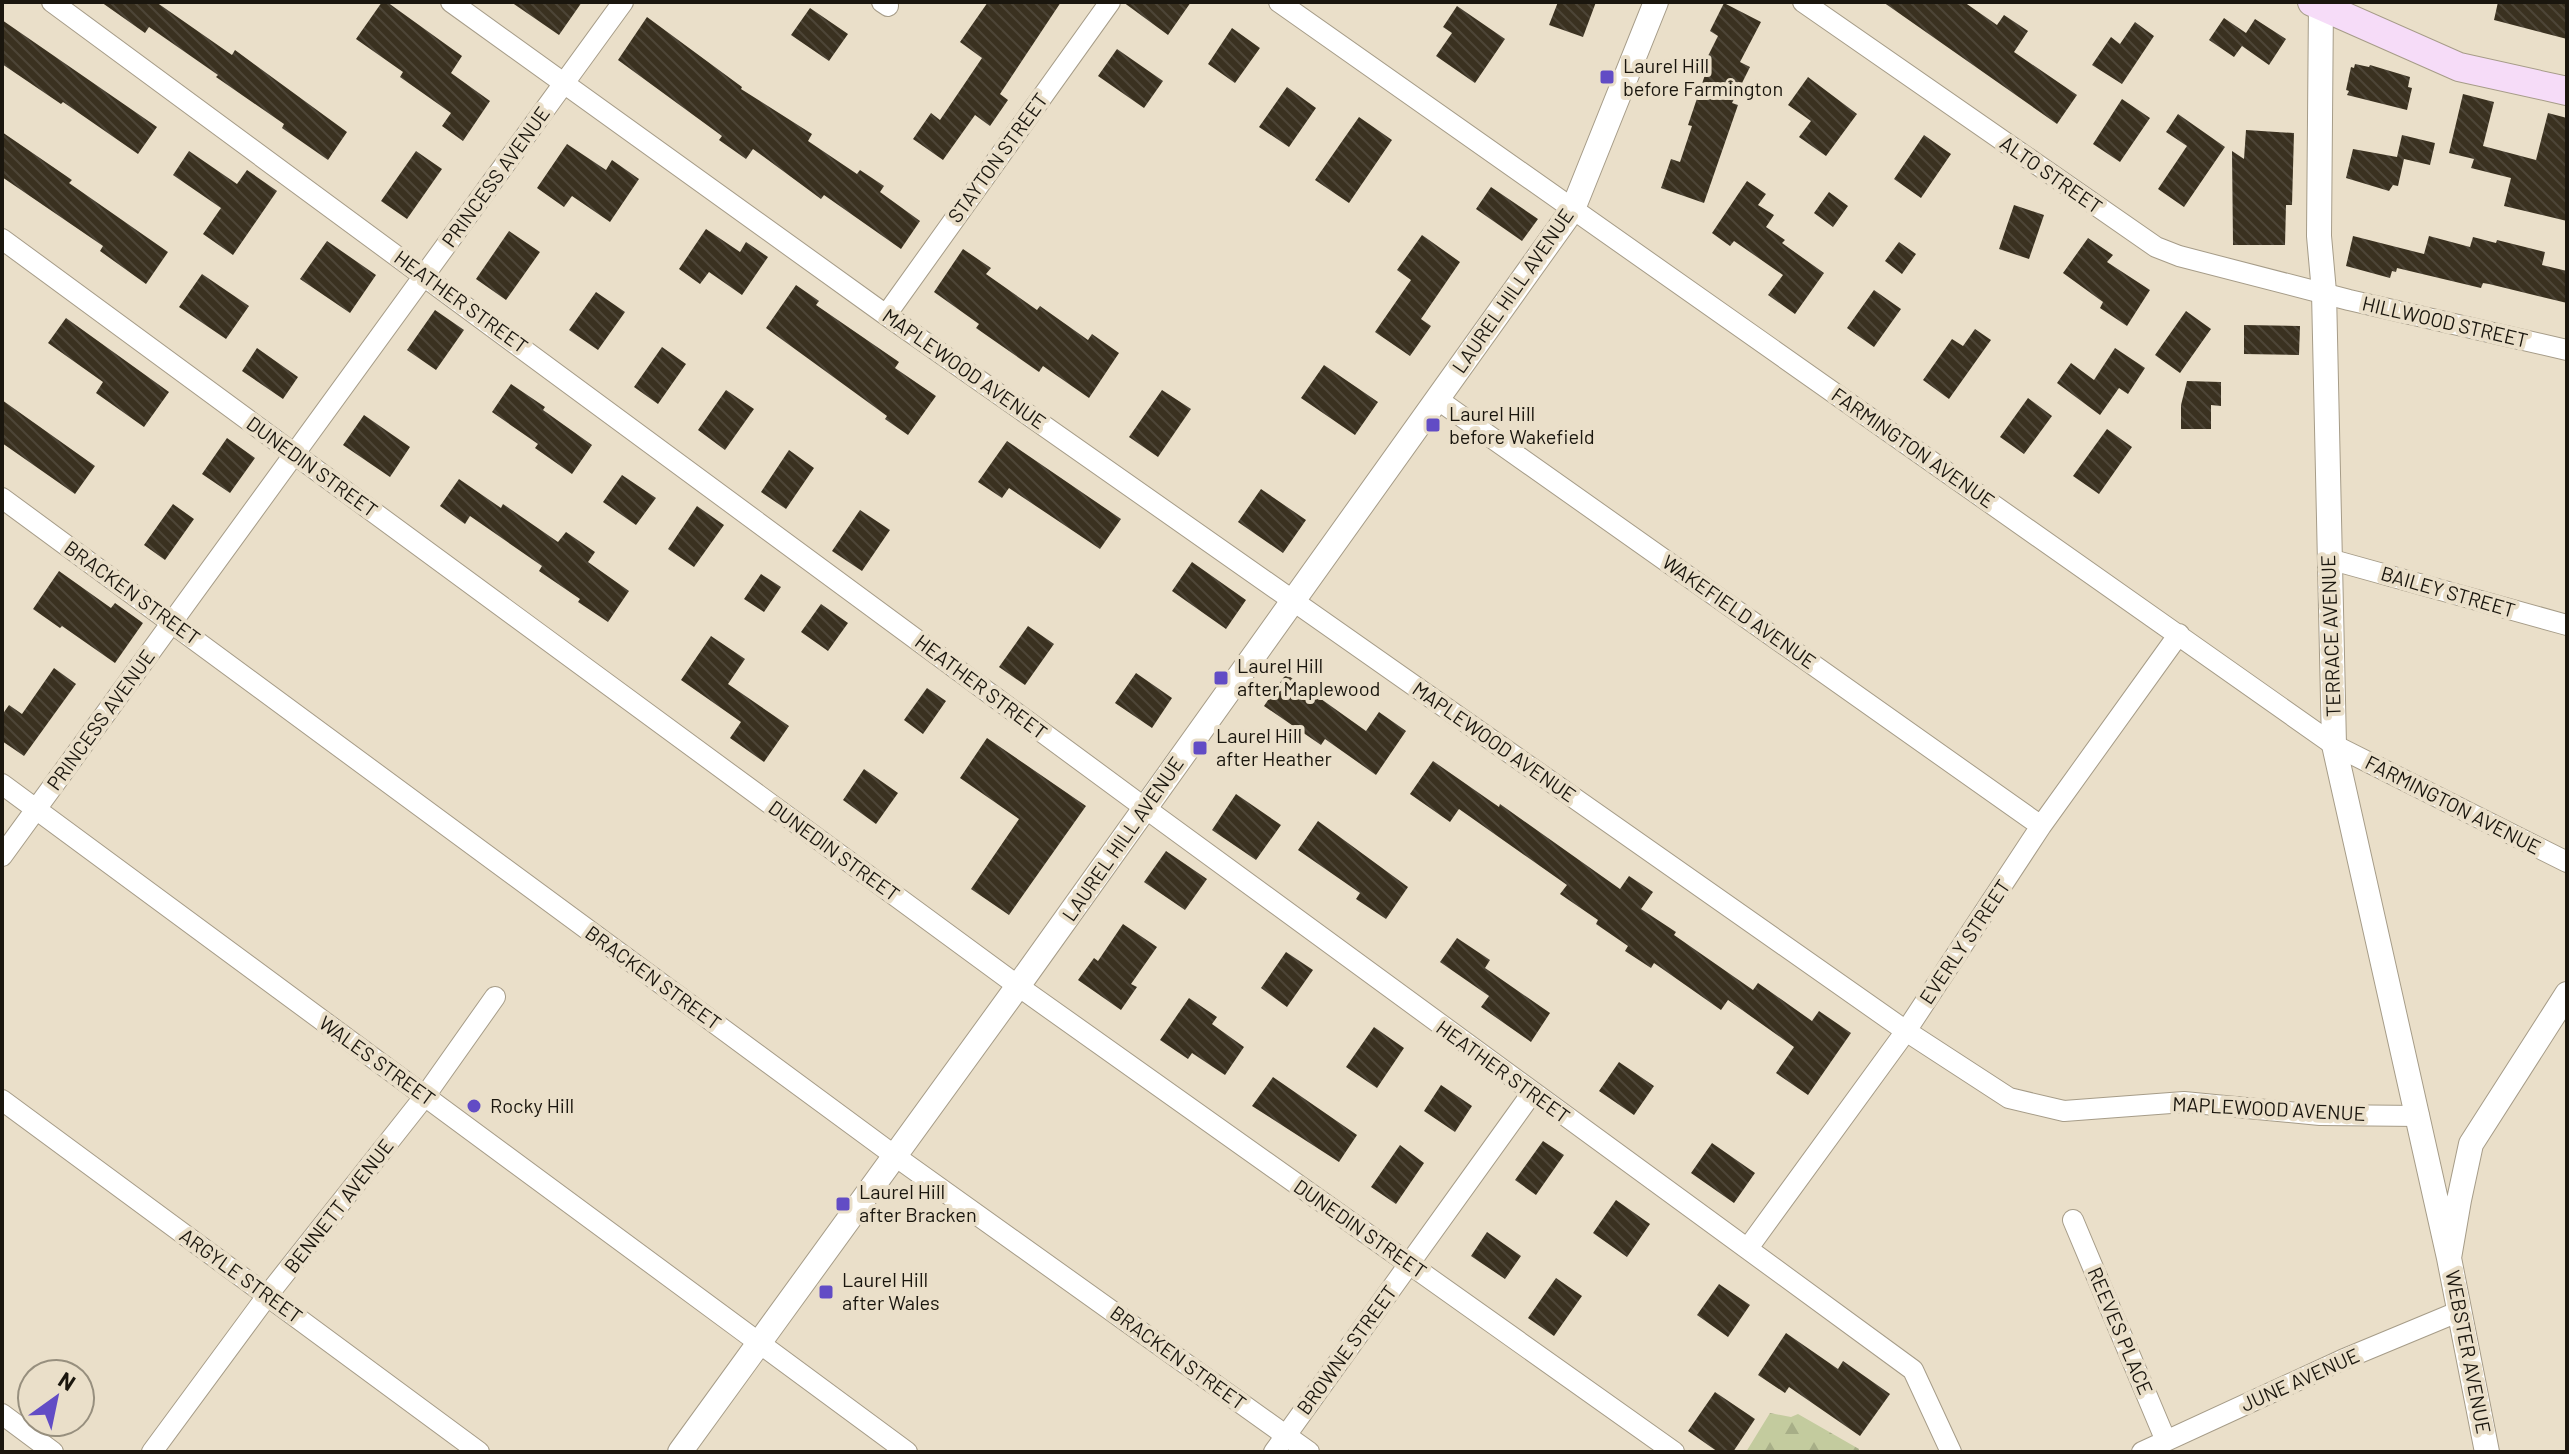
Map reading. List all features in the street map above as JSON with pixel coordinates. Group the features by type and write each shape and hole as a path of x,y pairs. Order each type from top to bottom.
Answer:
{"main road":[{"path":"2318,4 2459,67 2567,91"}],"street":[{"name":"HEATHER STREET","path":"52,2 1532,1093 1913,1370 1951,1452"},
{"name":"MAPLEWOOD AVENUE","path":"451,2 886,315 1292,601 1906,1031 2009,1098 2064,1111 2184,1102 2320,1115 2419,1116"},
{"name":"PRINCESS AVENUE","path":"2,856 623,2"},
{"name":"STAYTON STREET","path":"886,315 1110,2"},
{"name":"FARMINGTON AVENUE","path":"1279,2 2334,745 2567,862"},
{"name":"LAUREL HILL AVENUE","path":"680,1452 1018,986 1573,209 1656,2"},
{"name":"ALTO STREET","path":"1803,2 2156,247 2179,256 2324,292"},
{"name":"TERRACE AVENUE","path":"2318,4 2319,221 2324,292 2334,745 2449,1258"},
{"name":"DUNEDIN STREET","path":"2,239 1018,986 1674,1452"},
{"name":"HILLWOOD STREET","path":"2324,292 2567,350"},
{"name":"WAKEFIELD AVENUE","path":"1437,399 2041,826"},
{"name":"BRACKEN STREET","path":"2,498 895,1156 1280,1444 1309,1452"},
{"name":"BAILEY STREET","path":"2329,559 2567,625"},
{"name":"EVERLY STREET","path":"1748,1248 1906,1031 2041,826 2179,634"},
{"name":"WALES STREET","path":"2,784 907,1452"},
{"name":"WEBSTER AVENUE","path":"2487,1452 2449,1258 2471,1144 2567,994"},
{"name":"BENNETT AVENUE","path":"152,1452 267,1296 425,1096 495,997"},
{"name":"BROWNE STREET","path":"1280,1444 1532,1093"},
{"name":"ARGYLE STREET","path":"2,1100 479,1452"},
{"name":"REEVES PLACE","path":"2073,1220 2166,1441"},
{"name":"JUNE AVENUE","path":"2142,1452 2342,1360 2460,1311"},
{"path":"2,1414 53,1452"}],"green space":[{"path":"1770,1413 1791,1417 1798,1414 1859,1449 1858,1452 1746,1452"}],"building":[{"path":"101,2 156,2 232,55 235,50 347,132 328,160 282,128 284,124 216,77 218,75 149,27 145,33"},
{"path":"382,2 387,2 462,56 451,73 490,101 463,141 442,126 451,113 400,77 403,72 356,39"},
{"path":"511,2 582,2 559,35"},
{"path":"988,2 1061,2 1000,94 1008,100 990,126 975,115 943,160 913,139 931,113 940,120 982,58 960,42"},
{"path":"1123,2 1191,2 1168,35"},
{"path":"1558,2 1596,2 1583,37 1549,25"},
{"path":"1883,2 1964,2 1997,25 2004,15 2028,31 2014,52 2077,95 2057,124"},
{"path":"2498,2 2567,2 2567,39 2494,20"},
{"path":"1724,3 1761,22 1740,62 1750,67 1732,103 1738,105 1704,203 1661,188 1671,159 1680,162 1692,126 1688,125 1707,69 1703,66 1718,36 1710,31"},
{"path":"1457,6 1505,39 1475,83 1436,56 1452,33 1443,27"},
{"path":"810,8 848,34 829,61 791,35"},
{"path":"647,17 741,89 812,134 808,141 857,174 860,170 884,186 880,192 920,221 901,249 824,195 821,199 753,149 746,159 719,140 722,136 618,60"},
{"path":"2224,18 2246,33 2255,19 2286,39 2269,65 2242,46 2234,57 2209,40"},
{"path":"2,20 157,127 138,154 2,64"},
{"path":"2135,22 2154,36 2122,84 2092,65 2111,37 2120,44"},
{"path":"1232,28 1260,48 1235,83 1208,64"},
{"path":"1117,49 1163,81 1144,108 1098,76"},
{"path":"2355,64 2370,65 2410,77 2408,87 2412,88 2407,110 2347,95 2351,67 2354,68"},
{"path":"1808,77 1857,114 1826,156 1799,137 1811,121 1788,105"},
{"path":"1287,87 1316,108 1289,147 1259,127"},
{"path":"2463,94 2494,102 2483,146 2536,160 2548,113 2567,118 2567,221 2504,206 2511,178 2471,168 2474,159 2449,153"},
{"path":"2122,99 2150,118 2120,162 2093,144"},
{"path":"2178,114 2225,147 2184,207 2158,189 2187,146 2166,132"},
{"path":"1359,117 1392,140 1349,203 1315,180"},
{"path":"2246,130 2294,133 2292,205 2286,205 2285,245 2233,245 2232,151 2244,159"},
{"path":"2,132 168,252 146,284 100,251 103,246 2,177"},
{"path":"1924,135 1951,154 1921,198 1894,179"},
{"path":"2402,135 2435,143 2430,165 2404,159 2398,186 2393,185 2389,191 2346,178 2353,149 2397,157"},
{"path":"567,144 606,170 612,160 639,179 610,222 572,196 564,207 537,188"},
{"path":"189,151 237,184 247,170 277,191 233,255 203,234 221,208 173,175"},
{"path":"416,151 442,169 407,219 381,201"},
{"path":"1747,181 1766,194 1758,205 1774,215 1766,227 1785,240 1782,243 1824,273 1795,314 1768,295 1783,275 1734,241 1730,246 1712,233"},
{"path":"1491,187 1538,219 1522,241 1476,209"},
{"path":"1829,192 1848,206 1833,227 1814,213"},
{"path":"2014,205 2044,215 2029,259 1999,249"},
{"path":"706,229 740,252 746,242 768,257 742,295 709,272 700,284 679,269"},
{"path":"509,231 540,252 506,300 476,279"},
{"path":"1422,235 1460,262 1421,319 1431,326 1410,356 1375,332 1411,280 1397,270"},
{"path":"2353,236 2424,254 2429,236 2470,247 2473,237 2496,243 2497,240 2545,252 2542,265 2567,271 2567,303 2489,284 2483,283 2481,288 2397,268 2390,278 2346,266"},
{"path":"2088,238 2113,255 2107,262 2150,290 2127,326 2100,308 2103,302 2063,273"},
{"path":"327,241 376,275 350,313 300,279"},
{"path":"1899,242 1916,254 1902,274 1885,261"},
{"path":"963,249 991,268 986,274 1037,310 1040,306 1088,340 1092,334 1119,353 1089,398 1043,366 1039,372 976,328 979,324 934,292"},
{"path":"202,274 249,306 226,339 179,307"},
{"path":"796,285 819,301 816,305 899,362 895,368 936,396 908,435 885,419 887,416 766,328"},
{"path":"1874,290 1901,309 1874,347 1847,328"},
{"path":"596,292 625,312 598,350 569,330"},
{"path":"435,310 464,330 436,370 407,350"},
{"path":"2186,311 2211,329 2180,373 2155,355"},
{"path":"66,318 169,392 144,427 96,393 103,382 48,343"},
{"path":"2244,325 2300,326 2299,355 2244,354"},
{"path":"1975,329 1991,340 1949,399 1923,380 1952,339 1963,346"},
{"path":"662,347 686,364 658,404 634,387"},
{"path":"257,348 298,377 283,399 242,371"},
{"path":"2115,348 2145,368 2128,394 2119,388 2100,415 2057,383 2071,363 2094,380"},
{"path":"1324,365 1378,402 1355,435 1301,398"},
{"path":"2187,381 2221,382 2221,406 2211,405 2211,429 2181,429 2181,405"},
{"path":"511,384 592,445 572,474 535,448 538,444 492,412"},
{"path":"726,390 754,409 725,450 698,430"},
{"path":"1162,390 1191,409 1158,457 1129,437"},
{"path":"2028,398 2052,416 2024,454 2000,437"},
{"path":"2,400 95,466 75,494 2,443"},
{"path":"364,415 410,447 390,477 343,445"},
{"path":"2107,429 2132,447 2099,494 2073,476"},
{"path":"227,438 255,458 230,493 202,474"},
{"path":"1007,441 1121,519 1100,549 1009,488 1002,498 978,482"},
{"path":"789,450 814,468 786,509 761,492"},
{"path":"622,475 656,498 636,525 603,502"},
{"path":"459,479 501,508 503,504 558,542 566,532 595,552 588,562 629,591 608,622 539,571 542,566 470,516 465,524 440,506"},
{"path":"1261,489 1306,520 1283,553 1238,522"},
{"path":"173,504 194,519 165,560 144,545"},
{"path":"697,506 724,525 694,567 668,549"},
{"path":"860,510 890,530 862,571 832,551"},
{"path":"1192,562 1246,600 1226,629 1172,591"},
{"path":"59,571 111,608 115,603 143,623 115,663 33,609"},
{"path":"761,574 781,587 764,612 744,599"},
{"path":"821,604 848,623 828,651 801,632"},
{"path":"1028,626 1054,644 1025,685 999,667"},
{"path":"711,636 745,659 728,684 789,726 764,762 730,738 741,722 681,680"},
{"path":"54,668 76,684 24,756 2,741 2,715 9,705 22,714"},
{"path":"1136,673 1172,698 1152,728 1115,703"},
{"path":"1286,674 1366,731 1379,712 1406,731 1376,775 1325,739 1321,745 1264,706"},
{"path":"927,688 946,701 923,734 904,720"},
{"path":"987,738 1086,806 1009,915 971,889 1019,819 960,778"},
{"path":"1433,761 1620,889 1629,876 1653,892 1641,909 1753,990 1758,983 1812,1021 1819,1011 1851,1033 1808,1095 1776,1073 1794,1047 1728,1000 1721,1010 1654,963 1651,968 1625,951 1628,946 1596,924 1598,920 1560,894 1567,885 1459,809 1450,822 1410,794"},
{"path":"864,769 898,793 876,824 843,800"},
{"path":"1236,794 1281,825 1256,860 1212,830"},
{"path":"1318,821 1408,887 1386,919 1356,899 1360,893 1298,850"},
{"path":"1166,851 1207,879 1185,910 1144,882"},
{"path":"1123,924 1157,947 1131,984 1137,987 1121,1010 1078,980 1094,958 1098,961"},
{"path":"1457,938 1490,960 1485,968 1550,1013 1531,1042 1481,1007 1489,996 1440,962"},
{"path":"1286,952 1313,970 1287,1007 1261,988"},
{"path":"1189,998 1217,1017 1212,1024 1244,1047 1225,1075 1192,1053 1188,1059 1160,1040"},
{"path":"1374,1027 1404,1048 1377,1088 1346,1067"},
{"path":"1619,1062 1654,1086 1634,1115 1599,1091"},
{"path":"1273,1077 1357,1135 1339,1162 1252,1106"},
{"path":"1441,1085 1472,1106 1455,1132 1424,1111"},
{"path":"1543,1141 1564,1155 1536,1195 1515,1180"},
{"path":"1712,1143 1755,1173 1734,1203 1691,1173"},
{"path":"1400,1145 1424,1163 1396,1204 1371,1187"},
{"path":"1616,1200 1650,1224 1627,1257 1593,1233"},
{"path":"1487,1232 1521,1256 1505,1279 1471,1256"},
{"path":"1556,1278 1582,1296 1554,1336 1528,1318"},
{"path":"1719,1284 1750,1305 1728,1337 1697,1315"},
{"path":"1786,1333 1838,1369 1843,1361 1890,1394 1860,1436 1789,1387 1785,1393 1758,1375"},
{"path":"1715,1392 1755,1419 1733,1452 1718,1452 1688,1431"}],"place":[{"name":"Laurel Hill before Farmington","path":"1607,77"},
{"name":"Laurel Hill before Wakefield","path":"1433,425"},
{"name":"Laurel Hill after Maplewood","path":"1221,678"},
{"name":"Laurel Hill after Heather","path":"1200,748"},
{"name":"Rocky Hill","path":"474,1106"},
{"name":"Laurel Hill after Bracken","path":"843,1204"},
{"name":"Laurel Hill after Wales","path":"826,1292"}]}
